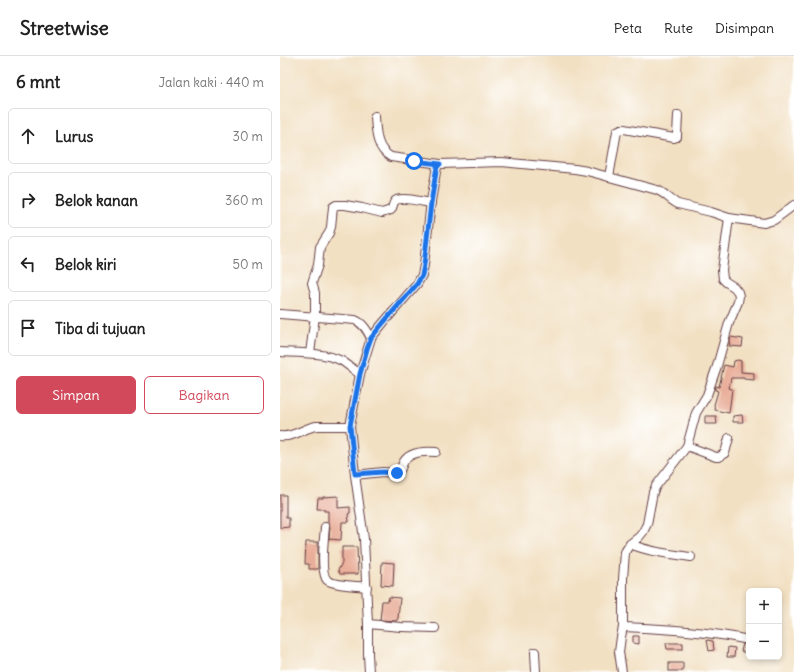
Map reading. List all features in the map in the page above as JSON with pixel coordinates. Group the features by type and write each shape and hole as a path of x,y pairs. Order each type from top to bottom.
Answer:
{"street":[{"path":"609,177 618,130 624,129 674,138 678,135 678,115"},
{"path":"375,116 375,127 378,142 382,151 391,157 440,164 501,162 587,171 660,191 678,204 712,212 729,218 764,223 774,220 794,205"},
{"path":"369,672 364,539 350,426 360,374 371,338 417,284 422,275 436,172 437,167 440,164"},
{"path":"310,353 315,316 315,294 312,283 318,265 320,247 331,227 332,209 334,206 345,205 382,213 391,210 398,199 431,203"},
{"path":"622,672 619,652 620,637 623,627 625,552 630,544 643,532 651,499 656,486 687,446 696,412 707,395 729,324 738,302 738,292 723,279 722,270 729,218"},
{"path":"280,314 355,320 362,324 371,338"},
{"path":"280,352 310,353 326,356 342,361 360,374"},
{"path":"280,436 290,435 316,426 350,426"},
{"path":"687,446 719,457 725,453 729,438"},
{"path":"355,474 383,472 398,473 404,462 411,455 428,451 436,452"},
{"path":"325,527 323,562 326,579 333,583 367,587"},
{"path":"630,544 651,552 691,557"},
{"path":"368,624 435,628"},
{"path":"623,627 709,633 746,639"},
{"path":"535,652 536,672"}],"building":[{"path":"731,337 743,339 742,347 729,346"},
{"path":"734,361 741,361 741,372 754,373 754,380 731,378 729,388 732,389 729,413 715,410 714,405 718,391 715,390 716,386 719,387 724,365 733,367"},
{"path":"742,415 743,422 733,422 733,416"},
{"path":"705,416 716,416 717,424 705,424"},
{"path":"280,495 286,495 286,518 289,518 289,527 280,528"},
{"path":"338,496 338,508 350,507 350,513 348,514 349,522 342,522 341,540 329,539 330,527 328,522 328,511 324,511 324,509 317,509 318,498"},
{"path":"306,542 318,542 318,569 309,569 309,564 305,564"},
{"path":"342,547 357,547 358,574 340,574 338,570 342,563"},
{"path":"382,562 394,563 393,586 381,585"},
{"path":"389,597 400,598 398,618 396,621 380,620 382,601 388,601"},
{"path":"633,636 639,636 639,644 633,643"},
{"path":"707,640 713,641 714,650 709,651"},
{"path":"666,643 683,643 683,649 667,649"},
{"path":"743,644 746,644 746,654 741,651"},
{"path":"728,647 735,648 734,657 727,657"},
{"path":"669,663 683,663 683,671 669,671"}],"route":[{"path":"397,473 383,472 355,474 350,426 360,374 371,338 417,284 422,275 431,201 437,167 440,164 414,161"}]}
